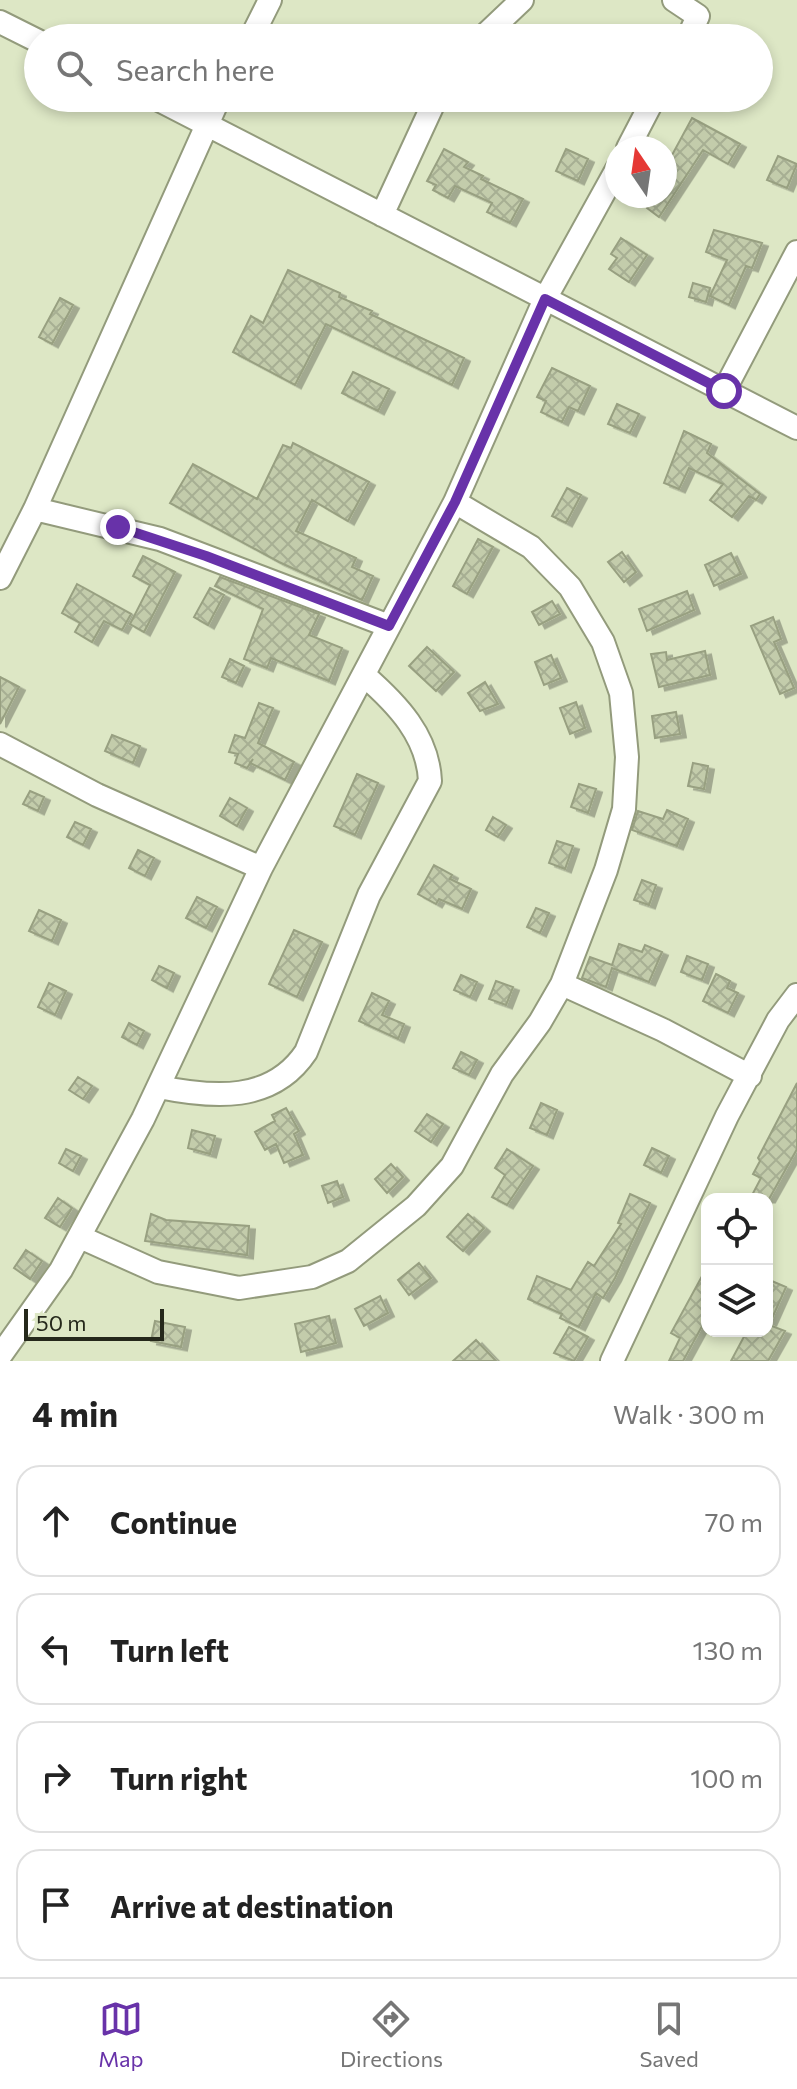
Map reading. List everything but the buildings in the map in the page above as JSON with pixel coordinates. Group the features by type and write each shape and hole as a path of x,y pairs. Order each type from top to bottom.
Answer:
{"street":[{"path":"258,24 270,0"},
{"path":"497,24 522,0"},
{"path":"674,0 698,16 694,24"},
{"path":"0,22 24,34"},
{"path":"184,112 797,428"},
{"path":"0,578 35,509 212,112"},
{"path":"382,215 430,112"},
{"path":"634,136 647,112"},
{"path":"0,1356 29,1319 80,1237 159,1087 261,868 455,502 545,299 605,191"},
{"path":"724,391 797,252"},
{"path":"80,1237 158,1272 239,1288 312,1277 348,1261 416,1206 452,1166 502,1074 540,1022 562,984 601,885 624,809 627,757 621,693 603,642 570,587 531,547 455,502"},
{"path":"35,509 160,539 389,626"},
{"path":"159,1087 226,1097 246,1093 281,1078 297,1066 306,1052 369,895 430,781 430,764 409,723 397,704 365,676"},
{"path":"0,744 97,795 261,868"},
{"path":"562,984 663,1030 750,1076"},
{"path":"612,1361 778,1020 797,995"}],"route":[{"path":"118,527 160,539 389,626 455,502 545,299 724,391"}]}
